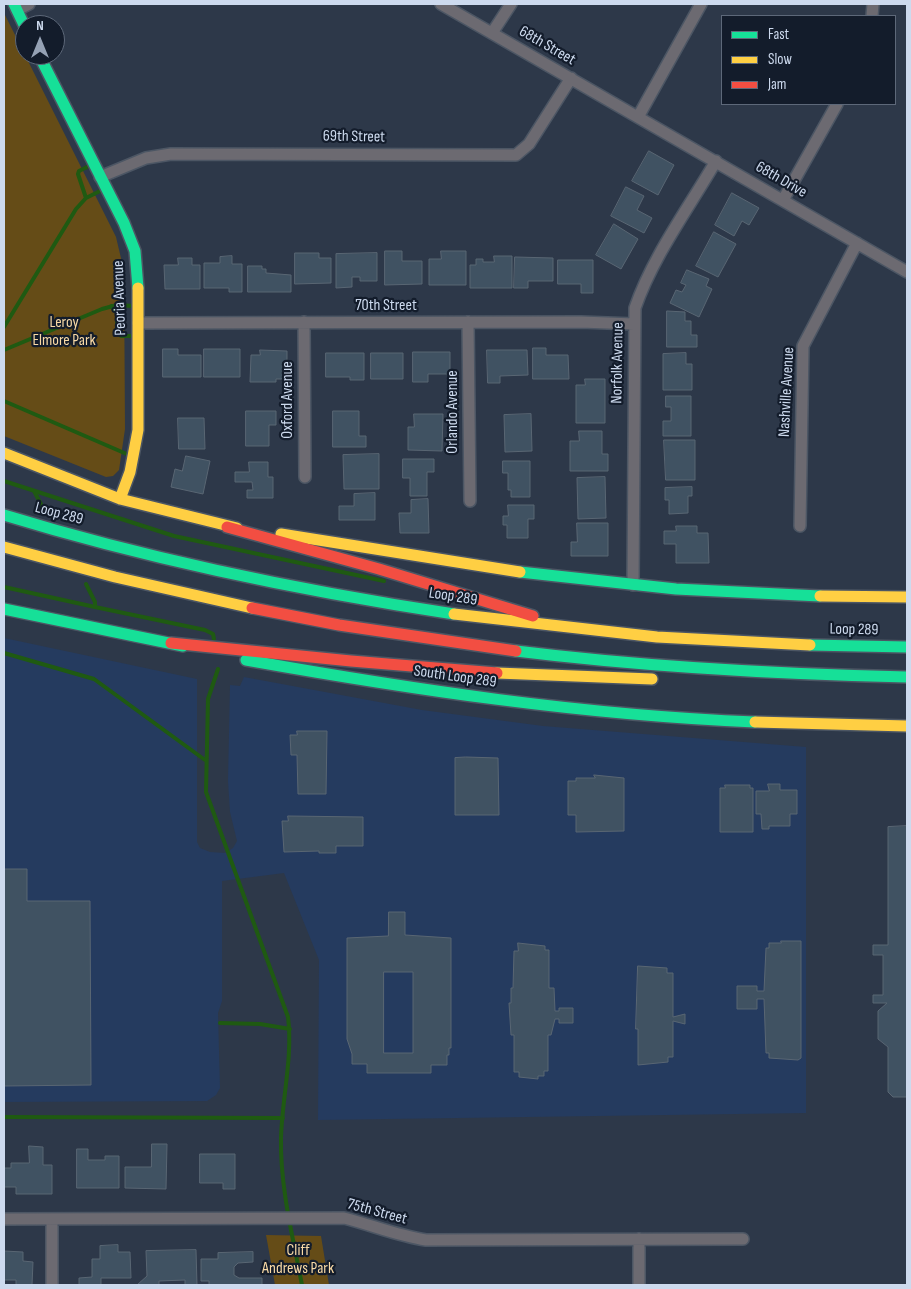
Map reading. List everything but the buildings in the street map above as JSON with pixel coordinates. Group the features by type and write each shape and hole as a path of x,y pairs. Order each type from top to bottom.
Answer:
{"main road":[{"name":"Peoria Avenue","path":"44,65 124,223 135,251 138,276 138,430 130,472 120,499"},
{"path":"4,453 120,499 455,591 571,629"},
{"name":"Loop 289","path":"4,515 140,552 296,587 470,617 571,629 745,643 907,646"},
{"path":"227,527 540,575 633,585 750,594 907,597"},
{"path":"4,547 170,591 324,623 478,648 676,669 907,677"},
{"name":"South Loop 289","path":"4,609 230,657 338,677 589,711 747,722 907,726"},
{"path":"171,643 338,660 569,676 660,679"},
{"path":"677,679 738,672"}],"street":[{"path":"15,7 29,4"},
{"name":"68th Street","path":"441,4 638,117"},
{"path":"492,33 511,4"},
{"path":"638,117 701,4"},
{"name":"69th Street","path":"100,177 146,158 171,154 516,155 529,144 570,78"},
{"path":"783,200 836,105"},
{"name":"68th Drive","path":"638,117 907,272"},
{"name":"Norfolk Avenue","path":"633,585 635,308 642,289 716,161"},
{"name":"Nashville Avenue","path":"800,526 803,346 857,243"},
{"name":"Oxford Avenue","path":"304,322 305,476"},
{"name":"Orlando Avenue","path":"468,322 470,501"},
{"name":"70th Street","path":"138,323 581,322 634,324"},
{"name":"75th Street","path":"4,1219 344,1218 402,1236 426,1240 743,1239"},
{"path":"52,1219 52,1285"},
{"path":"638,1239 639,1285"}],"shaded area":[{"path":"4,638 197,679 197,842 200,848 210,852 225,853 233,848 237,841 230,812 228,781 230,685 240,686 244,677 422,710 543,726 806,747 806,1113 318,1120 319,960 284,873 222,881 222,1001 218,1013 220,1088 216,1095 207,1101 4,1102"}],"green space":[{"name":"Leroy Elmore Park","path":"4,13 15,35 15,65 30,65 116,237 124,271 125,429 119,470 113,476 106,477 4,436"},
{"name":"Cliff Andrews Park","path":"266,1235 321,1236 329,1285 275,1285"}],"waterway":[{"path":"86,198 78,174 79,171 89,166"},
{"path":"4,327 76,209 86,198 102,190"},
{"path":"4,350 102,309 117,305 133,306"},
{"path":"111,306 117,313 117,333 121,336 133,336"},
{"path":"4,401 129,455"},
{"path":"4,481 174,536 384,581"},
{"path":"34,491 43,508"},
{"path":"86,584 95,602 95,607 205,630 213,634 214,639"},
{"path":"4,587 95,607"},
{"path":"4,653 94,679 205,760"},
{"path":"218,669 208,699 206,792 288,1017 289,1047 281,1156 288,1212 302,1285"},
{"path":"220,1023 260,1024 290,1029"},
{"path":"4,1117 283,1118"}],"traffic: fast":[{"path":"14,4 19,15"},
{"path":"44,65 124,223 135,251 138,288"},
{"path":"4,515 115,546 227,573 340,595 454,614"},
{"path":"520,572 676,589 820,596"},
{"path":"4,609 183,646"},
{"path":"810,645 907,647"},
{"path":"516,651 711,669 907,677"},
{"path":"246,660 499,700 627,714 755,722"}],"traffic: slow":[{"path":"120,499 130,472 138,430 138,288"},
{"path":"4,453 120,499 237,528"},
{"path":"281,534 520,572"},
{"path":"4,547 115,577 252,608"},
{"path":"820,596 907,597"},
{"path":"454,614 657,637 810,645"},
{"path":"497,673 652,679"},
{"path":"755,722 907,726"}],"traffic: jam":[{"path":"227,527 379,569 533,616"},
{"path":"252,608 339,625 516,651"},
{"path":"171,643 497,673"}]}
